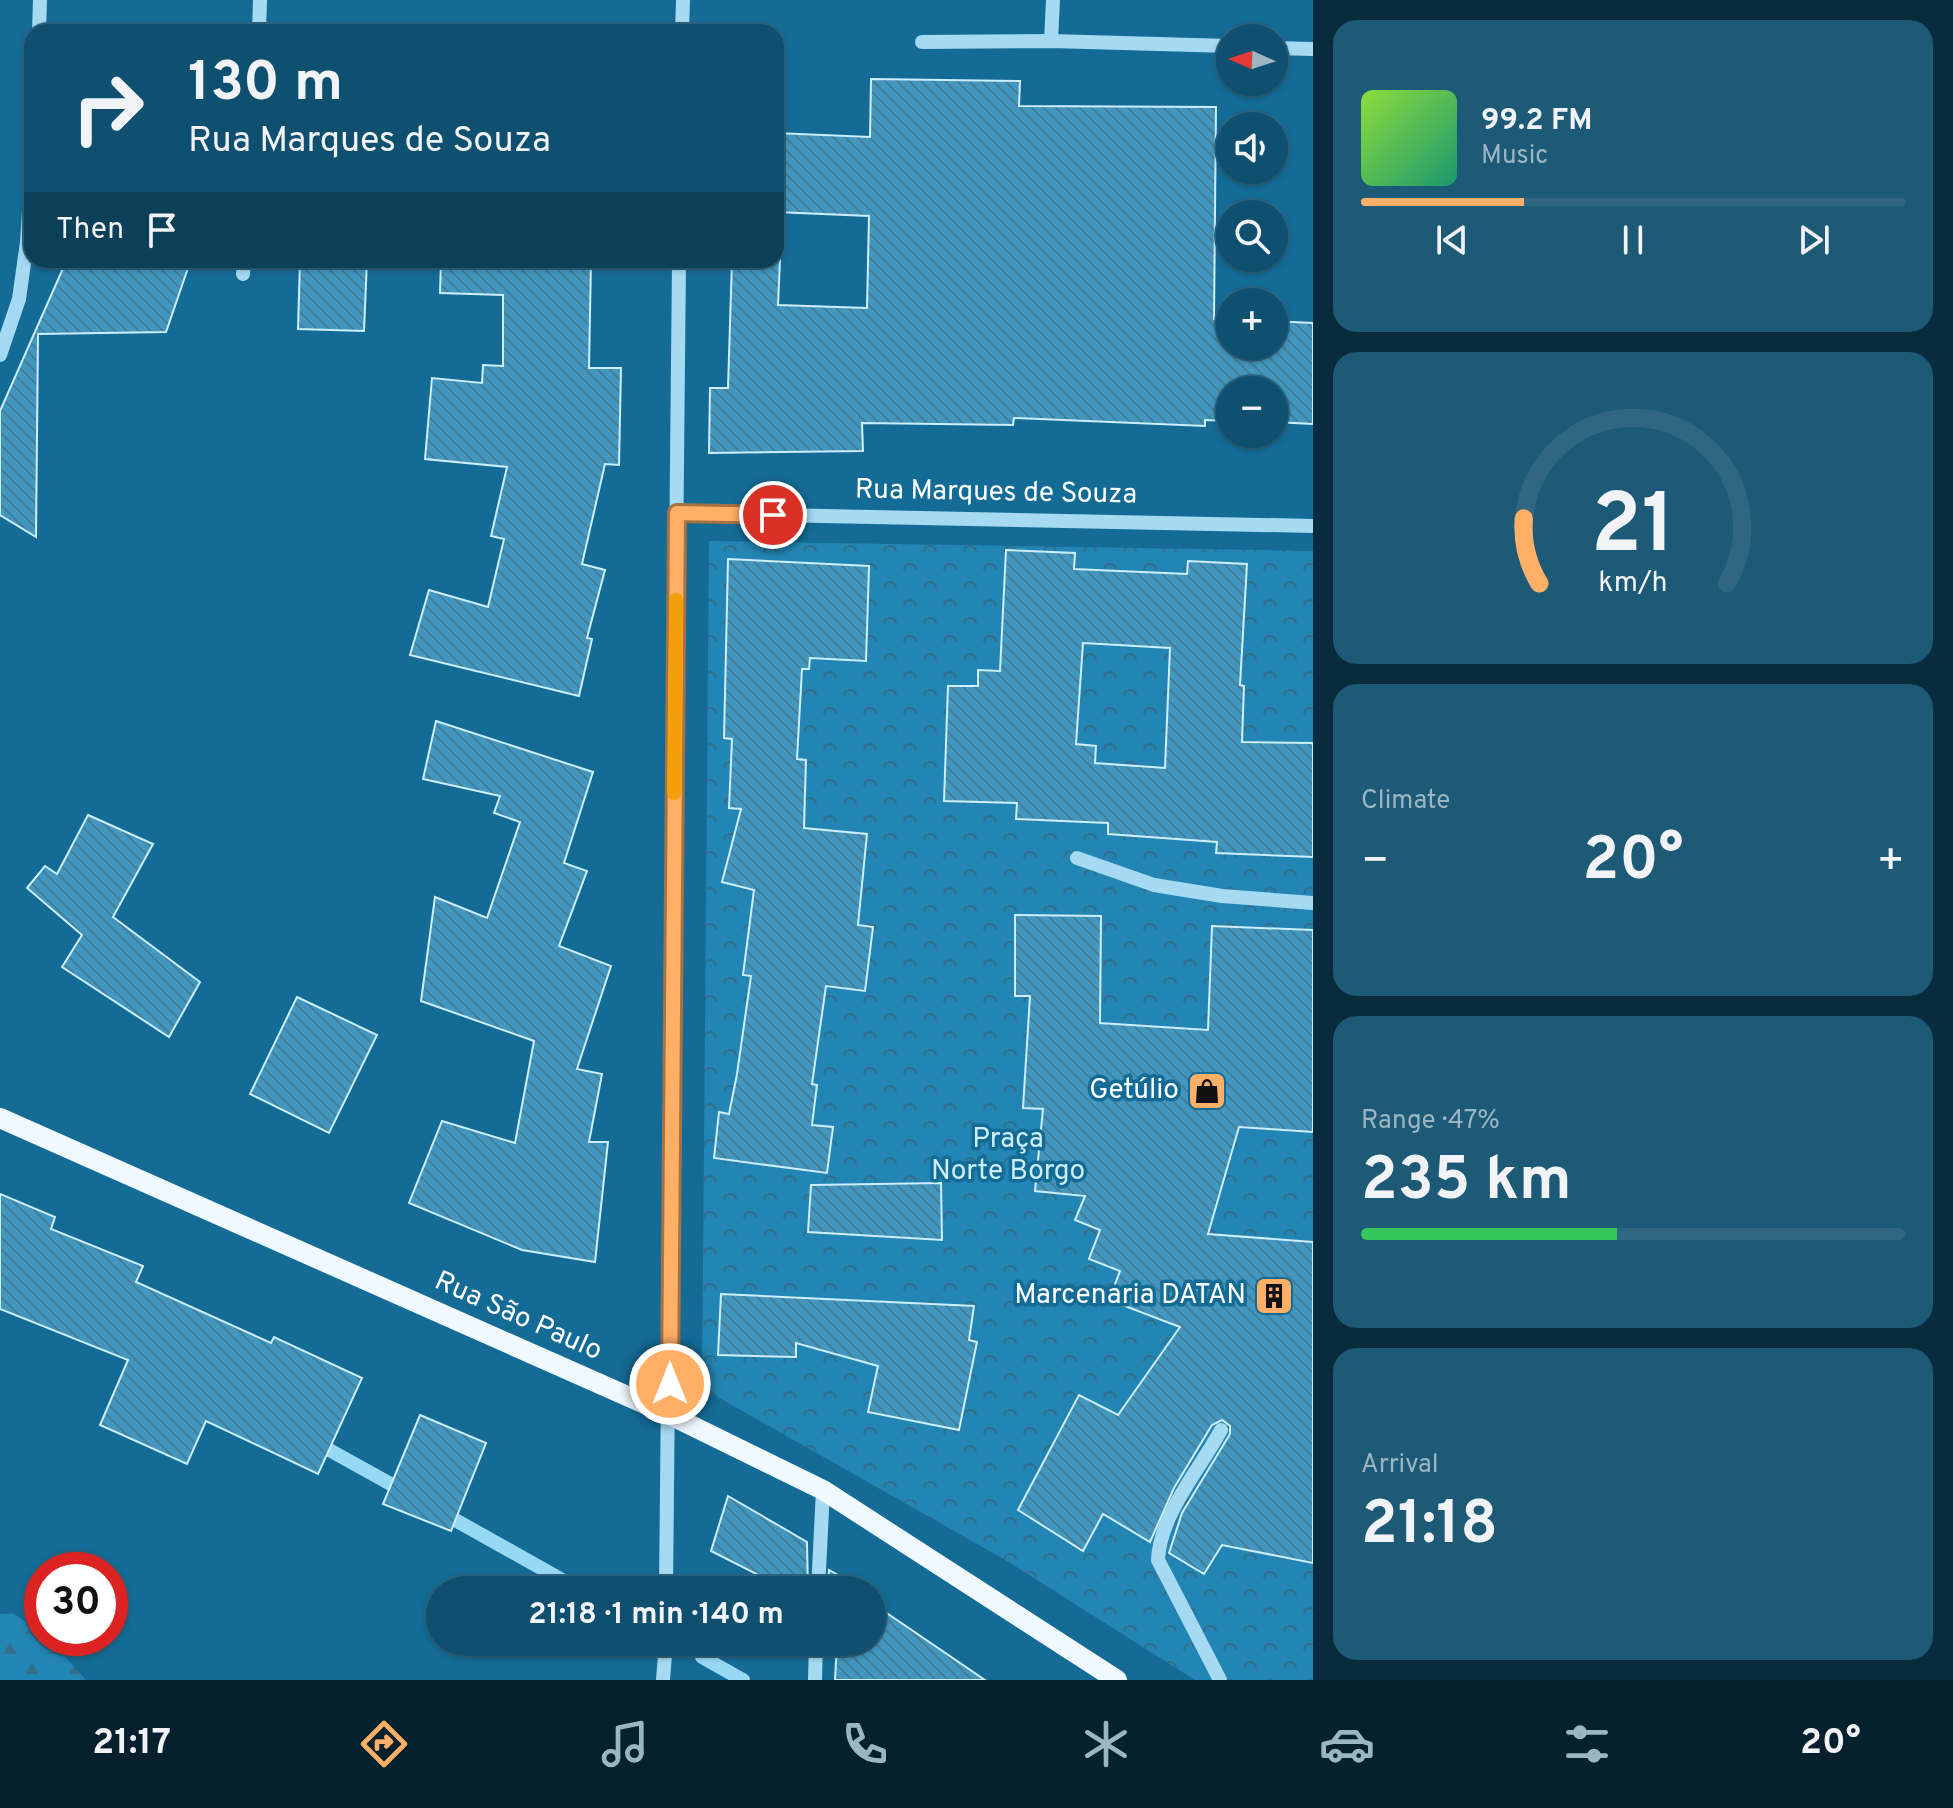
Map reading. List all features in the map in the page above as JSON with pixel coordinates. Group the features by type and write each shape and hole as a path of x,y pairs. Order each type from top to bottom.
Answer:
{"main road":[{"name":"Rua São Paulo","path":"0,1118 670,1415 823,1490 1117,1680"}],"street":[{"path":"39,24 40,0"},
{"path":"259,24 260,0"},
{"path":"682,24 683,0"},
{"path":"1051,41 1053,0"},
{"path":"922,42 1051,41 1216,46"},
{"path":"1288,48 1313,49"},
{"path":"0,355 19,299 24,263"},
{"path":"666,1576 679,268"},
{"name":"Rua Marques de Souza","path":"677,513 1313,526"},
{"path":"1077,858 1154,885 1222,896 1313,903"},
{"path":"1220,1680 1158,1560 1158,1543 1221,1430"},
{"path":"819,1576 823,1490"},
{"path":"663,1680 665,1656"},
{"path":"815,1680 816,1656"}],"green space":[{"name":"Praça Norte Borgo","path":"709,541 1313,551 1313,1680 1195,1680 1007,1561 702,1388"},
{"path":"13,1613 24,1621 24,1656 64,1656 86,1680 0,1680 0,1614"}],"building":[{"path":"871,79 1020,81 1019,106 1216,107 1216,360 1288,360 1288,322 1313,323 1313,424 1288,423 1288,376 1216,376 1216,420 1205,420 1205,426 1014,418 1013,425 862,423 863,451 709,453 710,388 728,388 732,268 780,268 778,305 867,308 869,216 784,212 784,133 870,137"},
{"path":"63,268 188,268 166,332 38,334 36,537 0,515 0,411"},
{"path":"300,268 367,268 364,331 298,329"},
{"path":"441,268 591,268 589,368 621,368 619,465 605,464 582,564 605,570 587,638 592,639 579,696 410,655 429,590 488,607 504,539 491,536 507,467 425,459 432,378 482,383 483,365 503,366 503,295 440,293"},
{"path":"1006,550 1075,553 1074,569 1187,574 1188,561 1247,564 1240,685 1244,686 1242,742 1313,743 1313,857 1216,853 1217,842 1108,834 1108,823 1016,819 1017,803 944,801 948,686 978,686 978,670 1000,671","holes":["1083,643 1170,648 1165,768 1095,763 1096,746 1076,744"]},
{"path":"728,559 869,566 866,661 810,658 809,669 802,669 797,759 806,760 804,828 867,834 858,925 873,927 865,991 826,986 812,1084 817,1085 812,1125 833,1127 827,1173 714,1158 719,1112 729,1114 737,1074 751,976 743,975 754,890 722,882 741,809 729,808 732,739 724,738"},
{"path":"436,721 593,772 564,863 587,871 559,946 611,966 577,1069 602,1074 589,1142 608,1142 595,1262 522,1250 409,1203 442,1121 515,1143 534,1041 421,1001 435,897 487,918 520,822 494,813 500,796 423,779"},
{"path":"88,815 153,844 113,917 200,982 169,1037 62,967 82,935 27,888 45,866 57,874"},
{"path":"1015,915 1101,916 1100,1023 1208,1030 1212,926 1313,930 1313,1132 1239,1127 1208,1234 1313,1242 1313,1563 1222,1545 1204,1574 1169,1553 1182,1513 1230,1434 1230,1426 1222,1420 1212,1425 1174,1488 1150,1542 1103,1514 1083,1551 1018,1510 1079,1395 1118,1415 1180,1327 1109,1300 1120,1271 1089,1259 1100,1230 1075,1220 1085,1196 1035,1191 1043,1109 1023,1108 1030,996 1015,996"},
{"path":"297,997 377,1035 329,1133 250,1094"},
{"path":"941,1183 942,1240 808,1232 811,1185"},
{"path":"0,1194 55,1217 51,1229 143,1266 136,1282 271,1343 274,1337 362,1378 318,1474 206,1421 187,1464 100,1425 128,1360 0,1309"},
{"path":"721,1294 974,1306 969,1340 977,1342 959,1430 868,1412 878,1366 796,1343 796,1357 718,1355"},
{"path":"420,1415 486,1443 451,1531 383,1504"},
{"path":"728,1496 807,1542 808,1576 760,1576 711,1551"},
{"path":"886,1613 985,1680 835,1680 836,1656 886,1656"}],"waterway":[{"path":"315,1442 405,1492"},
{"path":"441,1512 555,1576"},
{"path":"702,1657 743,1680"}],"slow traffic":[{"path":"674,793 676,600"}],"place":[{"name":"Getúlio","path":"1207,1091"},
{"name":"Marcenaria DATAN","path":"1274,1296"}],"route":[{"path":"670,1384 677,513 773,515"}]}
